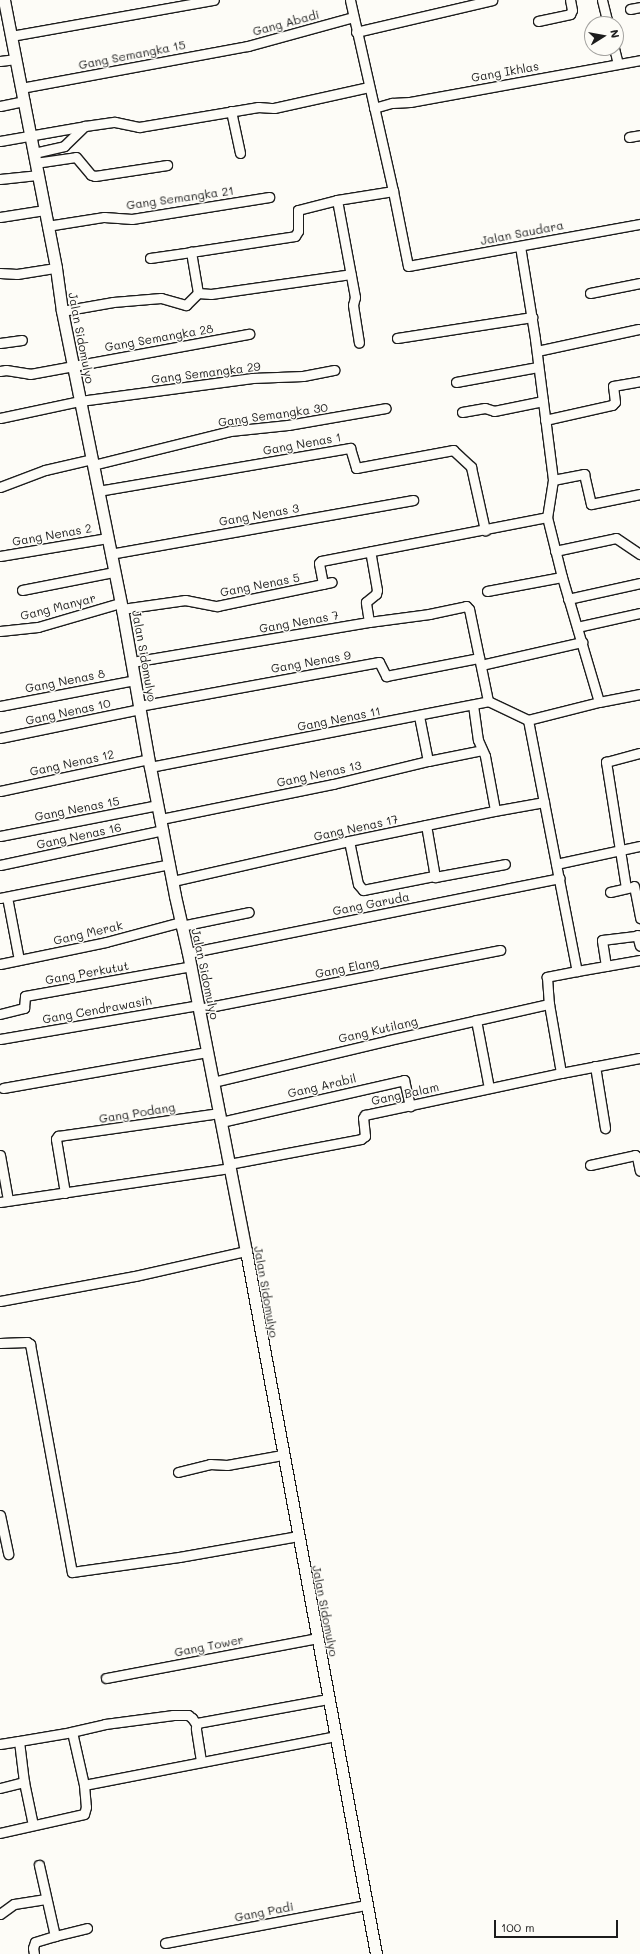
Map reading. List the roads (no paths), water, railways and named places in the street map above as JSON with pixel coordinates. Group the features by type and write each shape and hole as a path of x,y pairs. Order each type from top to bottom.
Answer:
{"street":[{"name":"Jalan Sidomulyo","path":"4,0 56,268 72,365 108,538 181,924 191,966 230,1166 282,1455 376,1954"},
{"path":"11,36 214,0"},
{"path":"150,258 295,236 298,231 297,211 337,200 393,191 350,0"},
{"path":"356,32 492,0"},
{"path":"538,21 570,14 572,10 570,0"},
{"path":"602,0 606,16"},
{"path":"630,9 640,7"},
{"name":"Gang Abadi","path":"248,46 353,17"},
{"name":"Gang Semangka 15","path":"21,88 248,46"},
{"path":"616,56 618,64"},
{"path":"0,61 16,59"},
{"name":"Gang Ikhlas","path":"374,108 392,103 410,102 640,60"},
{"path":"0,141 115,122 139,127 258,107 274,108 370,87"},
{"path":"0,106 24,101"},
{"path":"232,111 240,153"},
{"path":"34,158 64,146 85,126"},
{"path":"629,137 640,135"},
{"path":"34,158 76,157 91,175 95,176 167,165"},
{"path":"0,179 37,175"},
{"name":"Jalan Saudara","path":"393,191 408,266 640,224"},
{"name":"Gang Semangka 21","path":"48,230 104,217 132,219 270,197"},
{"path":"337,200 355,297 353,305 359,343"},
{"path":"0,217 44,210"},
{"path":"520,246 537,351 553,480 547,517 568,599 599,702"},
{"path":"191,252 191,299"},
{"path":"0,273 17,274 56,268"},
{"path":"62,311 113,302 151,298 191,299 211,294 351,274"},
{"path":"590,293 640,283"},
{"path":"397,338 532,317"},
{"path":"537,351 639,329"},
{"name":"Gang Semangka 28","path":"0,371 6,370 30,374 72,365 249,334"},
{"path":"0,343 22,340"},
{"path":"456,382 538,367"},
{"name":"Gang Semangka 29","path":"0,418 80,401 252,378 297,376 334,370"},
{"path":"545,420 612,405 615,402 613,386 640,381"},
{"path":"462,412 485,408 494,411 543,401"},
{"name":"Gang Semangka 30","path":"0,487 45,470 93,462 230,432 251,428 288,425 386,408"},
{"name":"Gang Nenas 1","path":"98,491 350,448 356,468 453,450 472,467 485,530"},
{"path":"553,480 584,474 590,503 592,504 640,494"},
{"name":"Gang Nenas 3","path":"110,554 413,500"},
{"path":"369,622 366,602 376,594 377,590 370,552 547,517"},
{"name":"Gang Nenas 2","path":"0,556 108,538"},
{"path":"555,551 615,538 640,554"},
{"name":"Gang Nenas 5","path":"121,606 185,600 217,606 327,583 319,563 321,561 370,552"},
{"path":"22,590 114,572"},
{"path":"487,591 562,577"},
{"path":"568,599 640,583"},
{"name":"Gang Manyar","path":"0,631 38,627 121,606"},
{"name":"Gang Nenas 7","path":"132,662 369,622 429,614 466,606 469,609 480,661"},
{"path":"577,627 640,613"},
{"path":"582,642 480,661 488,701 528,720 599,702 640,694"},
{"name":"Gang Nenas 9","path":"140,707 379,662 386,676 480,661"},
{"name":"Gang Nenas 8","path":"0,706 135,680"},
{"name":"Gang Nenas 11","path":"150,763 419,716 488,701"},
{"path":"473,705 478,740 485,756 495,810"},
{"name":"Gang Nenas 10","path":"0,738 140,707"},
{"path":"419,716 428,761"},
{"path":"528,720 577,971"},
{"name":"Gang Nenas 13","path":"162,825 428,761 482,750"},
{"path":"640,753 606,762 619,850 633,886 640,918"},
{"name":"Gang Nenas 12","path":"0,791 150,763"},
{"name":"Gang Nenas 17","path":"173,881 349,841 495,810 544,802"},
{"name":"Gang Nenas 15","path":"0,836 158,805"},
{"name":"Gang Nenas 16","path":"0,865 162,825"},
{"path":"426,825 434,876"},
{"path":"349,841 358,884 363,890 505,864"},
{"path":"556,864 640,846"},
{"path":"19,960 4,898 170,864"},
{"name":"Gang Garuda","path":"188,953 559,878"},
{"path":"610,892 633,886"},
{"name":"Gang Merak","path":"0,964 106,942 181,924 250,912"},
{"path":"606,966 602,940 639,935 640,946"},
{"name":"Gang Elang","path":"199,1007 500,950"},
{"path":"561,1073 549,1004 547,977 640,960"},
{"name":"Gang Perkutut","path":"0,1014 24,1008 25,996 191,966"},
{"name":"Gang Kutilang","path":"213,1082 549,1004"},
{"name":"Gang Cendrawasih","path":"0,1039 199,1007"},
{"path":"476,1020 489,1088"},
{"path":"4,1088 207,1052"},
{"name":"Gang Balam","path":"230,1166 361,1139 365,1136 363,1117 489,1088 595,1066 640,1059"},
{"path":"595,1066 605,1128"},
{"name":"Gang Arabil","path":"220,1118 404,1080 410,1106"},
{"name":"Gang Podang","path":"66,1193 56,1140 58,1136 220,1118"},
{"path":"0,1155 4,1201 66,1193 230,1166"},
{"path":"590,1164 635,1155 637,1157 640,1171"},
{"path":"0,1301 135,1276 246,1251"},
{"path":"0,1343 27,1342 30,1344 72,1572 179,1557 298,1536"},
{"path":"178,1472 210,1464 227,1465 282,1455"},
{"path":"0,1515 8,1554"},
{"name":"Gang Tower","path":"106,1678 317,1638"},
{"path":"196,1724 328,1699"},
{"path":"0,1744 71,1732 105,1724 173,1715 188,1715 196,1724 202,1761"},
{"path":"0,1833 33,1825 83,1816 86,1810 84,1785 71,1732"},
{"path":"84,1785 335,1736"},
{"path":"19,1741 24,1782 33,1825"},
{"path":"0,1788 24,1782"},
{"path":"39,1865 55,1936"},
{"path":"0,1914 14,1904 46,1899"},
{"name":"Gang Padi","path":"165,1943 366,1905"},
{"path":"34,1954 33,1948 35,1942 87,1928"}]}
